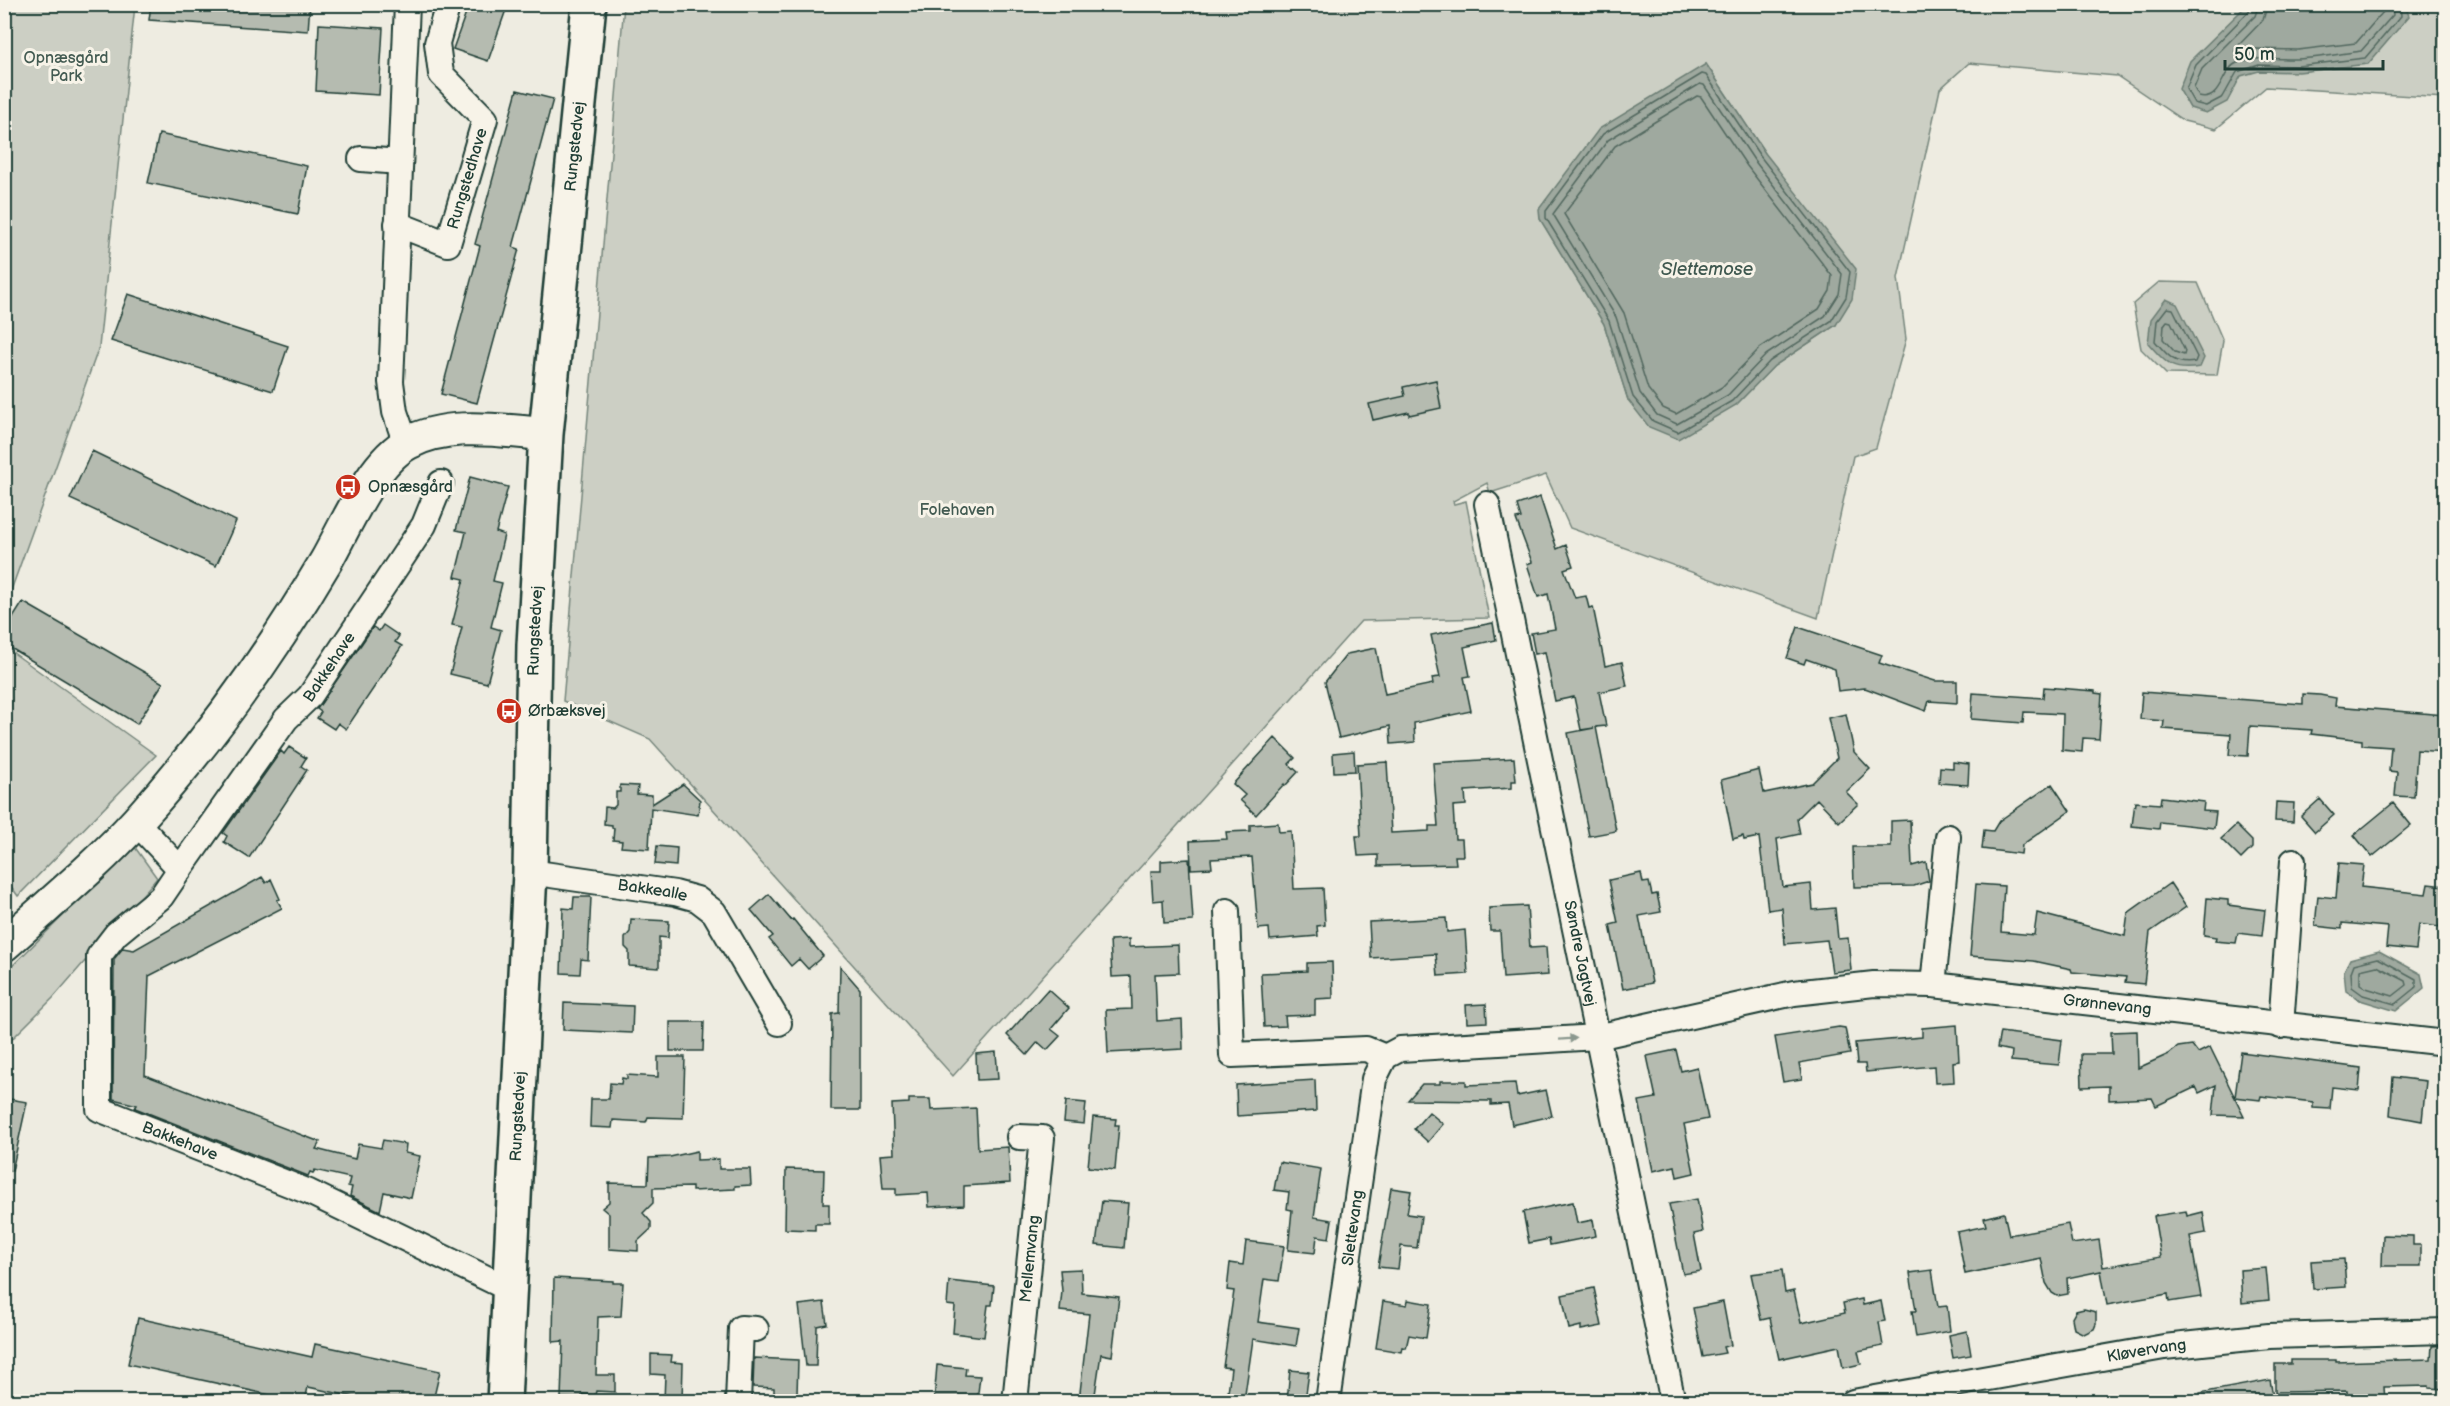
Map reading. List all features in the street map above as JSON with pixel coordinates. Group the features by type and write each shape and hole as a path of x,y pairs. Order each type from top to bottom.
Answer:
{"main road":[{"name":"Rungstedvej","path":"504,1401 530,872 534,645 546,434 589,4"}],"street":[{"path":"406,444 395,412 391,382 407,4"},
{"name":"Rungstedhave","path":"397,224 448,244 484,119 441,74 437,43 448,4"},
{"path":"361,159 400,162"},
{"path":"4,945 136,822 198,749 255,674 326,561 378,469 406,444 435,432 468,429 546,434"},
{"name":"Bakkehave","path":"441,483 424,525 310,696 286,719 161,897 116,934 99,956 99,1109 309,1192 509,1289"},
{"name":"Søndre Jagtvej","path":"1487,504 1673,1401"},
{"path":"136,822 180,869"},
{"path":"1933,985 1948,837"},
{"path":"2282,1026 2293,861"},
{"name":"Bakkealle","path":"530,872 675,893 697,899 714,912 779,1023"},
{"path":"1227,911 1232,1055 1366,1049 1385,1056 1400,1049 1597,1037"},
{"name":"Grønnevang","path":"1597,1037 1794,993 1874,984 1933,985 2445,1044"},
{"name":"Slettevang","path":"1328,1401 1374,1079 1385,1056"},
{"name":"Mellemvang","path":"1015,1401 1042,1138 1019,1137"},
{"path":"738,1401 741,1328 756,1329"},
{"name":"Kløvervang","path":"1852,1401 2164,1347 2268,1336 2445,1331"}],"green space":[{"name":"Opnæsgård Park","path":"5,4 135,5 99,347 5,607"},
{"name":"Folehaven","path":"624,5 2445,5 2445,98 2266,87 2216,129 2184,121 2117,76 1969,63 1940,89 1898,278 1906,339 1876,448 1853,456 1818,618 1570,528 1546,475 1490,493 1487,483 1453,501 1454,504 1466,501 1489,618 1361,621 953,1076 650,739 563,701","holes":["1706,64 1765,153 1836,325 1774,366 1736,405 1628,400 1604,324 1540,219"]},
{"path":"2159,282 2198,283 2223,341 2217,375 2166,374 2141,349 2133,304"},
{"path":"5,647 156,755 18,896 5,878"},
{"path":"134,846 157,878 53,998 5,1046 5,973"}],"water":[{"path":"2247,5 2405,5 2409,16 2368,64 2299,72 2259,71 2241,76 2227,102 2206,113 2190,108 2179,89 2190,61"},
{"name":"Slettemose","path":"1706,64 1765,153 1856,269 1852,299 1836,325 1774,366 1736,405 1678,439 1649,427 1628,400 1604,324 1540,219 1539,209 1599,129"},
{"path":"2166,299 2177,304 2204,358 2200,367 2176,367 2165,361 2148,343 2151,319"},
{"path":"2379,951 2421,974 2424,988 2396,1011 2360,1000 2346,991 2344,971 2350,959"}],"building":[{"path":"151,4 310,4 308,31 149,20"},
{"path":"469,4 508,4 488,61 453,49"},
{"path":"319,24 383,28 379,95 316,91"},
{"path":"517,90 553,99 513,247 519,249 477,403 441,394 480,246 475,244"},
{"path":"159,134 307,166 298,214 148,183"},
{"path":"128,294 288,346 273,391 111,341"},
{"path":"1436,380 1441,408 1373,420 1369,404 1405,396 1403,387"},
{"path":"92,451 236,521 216,566 70,499"},
{"path":"470,477 508,487 496,532 504,535 493,581 502,583 491,627 501,630 487,683 450,674 462,627 452,625 464,579 455,577 466,532 456,530"},
{"path":"1540,497 1557,549 1566,545 1573,566 1564,569 1575,598 1586,596 1589,608 1593,607 1605,666 1622,662 1627,686 1599,692 1606,726 1596,727 1616,831 1589,836 1568,733 1594,728 1581,730 1574,697 1555,701 1545,652 1535,654 1531,633 1555,629 1548,594 1538,597 1527,564 1532,562 1516,519 1521,518 1517,505"},
{"path":"23,602 163,683 137,724 4,644 4,632"},
{"path":"1493,623 1496,640 1464,647 1470,676 1464,677 1471,711 1414,723 1415,742 1391,744 1390,726 1339,738 1325,682 1347,654 1376,648 1385,694 1433,684 1432,678 1440,677 1431,635"},
{"path":"383,625 399,636 395,642 402,646 346,729 338,723 334,729 317,718 321,712 317,709 373,627 379,631"},
{"path":"1798,627 1882,655 1879,663 1935,681 1957,681 1957,703 1929,701 1926,711 1865,688 1838,691 1835,669 1806,659 1804,664 1787,658"},
{"path":"2044,687 2095,691 2095,693 2102,694 2099,739 2083,738 2082,752 2062,750 2063,714 2024,712 2023,723 1971,719 1973,693 2043,698"},
{"path":"2142,692 2303,704 2303,694 2320,695 2336,698 2335,706 2445,715 2445,752 2417,750 2414,797 2395,796 2397,772 2389,771 2391,747 2362,745 2362,740 2311,734 2312,730 2250,726 2248,756 2229,755 2231,734 2163,729 2164,721 2140,719"},
{"path":"1846,714 1854,752 1870,769 1846,792 1858,804 1839,822 1817,799 1797,819 1800,834 1777,839 1783,887 1811,884 1813,910 1835,908 1838,939 1848,938 1851,970 1832,972 1827,940 1785,944 1782,908 1768,910 1759,837 1744,840 1743,836 1733,839 1721,780 1759,770 1764,793 1812,783 1837,758 1828,718"},
{"path":"1275,738 1295,758 1289,764 1298,772 1256,815 1240,800 1245,795 1233,784"},
{"path":"289,747 306,758 301,766 307,770 249,858 224,842 227,836 223,833 281,751 284,754"},
{"path":"1354,751 1355,771 1334,772 1333,753"},
{"path":"1514,758 1516,781 1512,781 1512,788 1465,791 1466,805 1453,806 1455,839 1462,839 1463,856 1455,856 1456,864 1378,866 1378,855 1358,856 1356,836 1361,836 1357,764 1387,762 1391,833 1429,831 1429,826 1438,826 1433,763"},
{"path":"1953,762 1969,764 1968,785 1939,783 1940,767 1953,768"},
{"path":"683,784 700,800 698,815 651,808 649,849 621,847 622,841 613,840 614,828 612,825 604,824 605,807 613,808 616,805 616,792 620,792 620,785 638,786 637,794 652,795 652,804"},
{"path":"2052,784 2070,811 2022,845 2021,854 1982,849 1984,830 1993,831 1999,821"},
{"path":"2161,797 2204,802 2203,811 2216,812 2214,828 2160,822 2159,829 2132,826 2135,802 2160,804"},
{"path":"2320,799 2334,815 2315,832 2301,816"},
{"path":"2276,802 2294,803 2293,822 2275,821"},
{"path":"2393,803 2411,825 2372,857 2354,835"},
{"path":"1910,820 1912,866 1926,862 1929,881 1914,886 1854,887 1853,847 1891,847 1891,821"},
{"path":"1278,823 1279,832 1291,831 1294,889 1323,888 1325,925 1317,926 1318,936 1270,940 1269,928 1258,929 1252,857 1211,859 1212,868 1191,869 1190,841 1227,839 1226,832 1250,831 1250,825"},
{"path":"2236,825 2252,841 2252,848 2241,859 2221,839"},
{"path":"657,846 677,848 676,866 655,864"},
{"path":"1189,859 1193,921 1164,923 1163,900 1153,901 1151,871 1161,871 1161,861"},
{"path":"2339,863 2364,865 2361,887 2426,894 2428,884 2445,886 2445,925 2440,924 2439,927 2419,924 2416,950 2386,947 2388,927 2342,923 2342,929 2315,926 2318,896 2336,898"},
{"path":"1641,873 1643,883 1649,882 1652,895 1657,894 1661,912 1639,916 1652,983 1623,989 1610,925 1618,923 1609,880"},
{"path":"262,877 266,883 271,879 280,899 277,900 282,908 149,976 145,1075 320,1142 316,1149 355,1159 358,1144 381,1148 383,1140 406,1144 405,1153 420,1156 411,1198 384,1192 380,1211 350,1196 352,1187 348,1186 350,1178 315,1170 308,1176 135,1108 137,1105 113,1099 114,959 123,948 134,950"},
{"path":"2170,883 2186,907 2150,932 2144,984 2125,982 2126,977 2072,972 2071,969 2034,961 1970,956 1976,884 2004,886 2001,932 2034,935 2037,913 2125,936 2128,913"},
{"path":"769,894 823,956 808,969 799,959 791,966 769,939 773,936 751,910"},
{"path":"574,897 591,897 588,960 581,959 580,974 561,973 563,908 573,909"},
{"path":"2207,898 2228,900 2228,905 2265,910 2262,936 2238,933 2236,943 2215,941 2216,937 2204,935"},
{"path":"1527,906 1530,948 1546,947 1548,975 1503,978 1500,931 1490,931 1489,908"},
{"path":"1446,918 1447,932 1465,930 1468,974 1438,976 1436,954 1371,958 1369,922"},
{"path":"631,919 669,921 668,938 659,937 659,968 629,966 629,951 625,947 625,938 630,932"},
{"path":"1129,939 1129,947 1178,945 1179,973 1155,974 1157,1021 1182,1019 1183,1049 1108,1053 1106,1010 1132,1009 1131,976 1112,977 1110,940"},
{"path":"1332,962 1333,998 1315,999 1315,1015 1285,1016 1286,1026 1264,1027 1261,973 1307,971 1307,963"},
{"path":"840,966 860,989 860,1110 831,1110 832,1014 839,1013"},
{"path":"1048,989 1069,1008 1051,1029 1060,1036 1047,1050 1038,1042 1027,1055 1007,1035"},
{"path":"564,1003 633,1006 632,1033 563,1030"},
{"path":"1486,1004 1487,1022 1467,1023 1466,1005"},
{"path":"670,1022 704,1022 703,1051 670,1051"},
{"path":"1957,1025 1959,1061 1953,1062 1954,1082 1935,1083 1934,1066 1866,1072 1865,1064 1857,1064 1855,1043 1922,1037 1922,1028"},
{"path":"1845,1028 1850,1054 1799,1063 1802,1079 1783,1082 1775,1037"},
{"path":"2137,1031 2138,1068 2169,1054 2178,1047 2192,1045 2198,1053 2210,1047 2244,1116 2213,1115 2216,1085 2199,1093 2196,1087 2156,1106 2152,1098 2109,1100 2109,1086 2082,1087 2081,1054 2112,1054 2111,1032"},
{"path":"2000,1032 2062,1040 2059,1065 2011,1061 2012,1051 1997,1048"},
{"path":"1676,1050 1681,1071 1697,1067 1708,1119 1684,1124 1694,1173 1677,1177 1675,1166 1653,1171 1639,1101 1656,1098 1647,1056"},
{"path":"996,1052 998,1079 977,1080 976,1054"},
{"path":"2241,1052 2361,1068 2359,1090 2332,1087 2330,1109 2313,1108 2313,1102 2261,1096 2260,1100 2235,1097"},
{"path":"658,1057 685,1057 683,1118 648,1117 646,1122 613,1120 612,1128 590,1127 591,1099 609,1099 610,1083 621,1084 622,1078 627,1079 627,1075 658,1077"},
{"path":"2393,1077 2426,1081 2422,1121 2390,1115"},
{"path":"1315,1080 1316,1111 1237,1116 1236,1085"},
{"path":"1440,1081 1466,1081 1466,1085 1515,1083 1517,1096 1546,1090 1552,1116 1512,1125 1508,1104 1491,1105 1491,1101 1408,1100 1422,1084 1440,1084"},
{"path":"4,1098 27,1102 12,1171 4,1170"},
{"path":"909,1099 930,1099 931,1110 976,1108 978,1149 1008,1147 1010,1183 964,1186 964,1205 929,1207 928,1193 896,1195 896,1189 883,1189 880,1155 894,1154 892,1104 909,1103"},
{"path":"1066,1101 1086,1103 1084,1124 1064,1122"},
{"path":"1429,1112 1443,1124 1428,1142 1414,1129"},
{"path":"1093,1117 1116,1119 1115,1125 1119,1125 1115,1170 1088,1167"},
{"path":"697,1151 697,1160 719,1159 719,1169 750,1169 751,1185 735,1186 735,1189 692,1191 692,1187 653,1188 653,1203 643,1213 651,1222 651,1229 638,1241 638,1251 609,1249 609,1214 602,1208 609,1202 609,1183 648,1184 649,1158 670,1157"},
{"path":"1279,1162 1321,1169 1314,1217 1332,1220 1329,1238 1317,1236 1315,1253 1288,1250 1292,1210 1287,1209 1289,1192 1274,1190"},
{"path":"786,1169 824,1170 823,1204 829,1204 829,1224 815,1224 815,1230 785,1229"},
{"path":"1391,1188 1411,1191 1407,1214 1421,1216 1417,1248 1401,1246 1398,1269 1378,1267"},
{"path":"1697,1199 1703,1232 1694,1234 1701,1271 1683,1274 1669,1204"},
{"path":"1102,1201 1128,1203 1124,1248 1096,1245"},
{"path":"1573,1202 1577,1223 1593,1220 1596,1236 1550,1245 1549,1239 1529,1243 1523,1212"},
{"path":"2186,1211 2187,1216 2203,1212 2206,1233 2190,1236 2201,1297 2169,1302 2168,1294 2107,1305 2101,1271 2067,1278 2068,1294 2057,1296 2052,1293 2046,1283 2041,1258 1965,1274 1957,1232 1986,1226 1984,1218 2004,1213 2009,1235 2068,1224 2072,1244 2099,1240 2103,1267 2161,1257 2154,1216"},
{"path":"2383,1235 2413,1236 2413,1245 2421,1245 2421,1266 2382,1266"},
{"path":"1246,1241 1284,1246 1279,1281 1264,1279 1258,1322 1299,1328 1296,1346 1253,1339 1244,1401 1227,1401 1231,1368 1223,1367 1234,1291 1227,1290 1230,1263 1243,1265"},
{"path":"2344,1259 2346,1287 2313,1289 2311,1261"},
{"path":"2266,1268 2269,1300 2242,1303 2240,1270"},
{"path":"1081,1269 1082,1293 1119,1297 1112,1356 1101,1354 1094,1401 1079,1401 1089,1314 1060,1311 1062,1291 1060,1270"},
{"path":"1782,1270 1785,1293 1794,1291 1801,1323 1845,1313 1843,1303 1862,1299 1863,1305 1881,1301 1885,1321 1879,1322 1883,1346 1858,1351 1861,1364 1843,1368 1839,1346 1779,1359 1770,1318 1761,1320 1751,1274"},
{"path":"1932,1270 1938,1307 1947,1306 1950,1331 1916,1337 1912,1311 1916,1311 1910,1273"},
{"path":"554,1278 623,1283 621,1316 598,1317 596,1375 615,1375 615,1392 596,1391 595,1395 582,1394 582,1399 561,1398 563,1341 553,1342"},
{"path":"949,1281 994,1286 992,1305 988,1305 984,1337 953,1333 955,1306 947,1305"},
{"path":"1594,1288 1602,1326 1581,1330 1581,1326 1569,1329 1562,1295"},
{"path":"1408,1300 1431,1304 1426,1338 1409,1335 1406,1348 1402,1347 1401,1352 1376,1348 1383,1301 1407,1305"},
{"path":"824,1302 827,1324 817,1326 816,1366 806,1366 799,1305"},
{"path":"1723,1302 1731,1345 1723,1347 1725,1353 1703,1357 1693,1308"},
{"path":"2084,1309 2096,1312 2096,1324 2094,1329 2084,1334 2074,1329 2072,1318 2076,1311"},
{"path":"138,1318 312,1357 315,1344 440,1371 433,1401 373,1401 308,1387 305,1401 298,1401 128,1364"},
{"path":"1967,1331 1971,1355 1953,1358 1949,1335"},
{"path":"2445,1345 2445,1389 2429,1388 2429,1386 2384,1387 2385,1401 2347,1401 2347,1391 2275,1392 2275,1364 2291,1364 2291,1360 2336,1360 2336,1362 2431,1359 2432,1346"},
{"path":"651,1354 672,1355 671,1362 683,1363 682,1401 664,1401 665,1375 651,1374"},
{"path":"754,1358 798,1360 797,1394 774,1393 774,1388 753,1387"},
{"path":"937,1365 966,1368 965,1375 980,1376 977,1401 934,1401"},
{"path":"1290,1370 1309,1372 1305,1401 1287,1401"},
{"path":"2270,1380 2274,1401 2201,1401 2200,1393"}],"place":[{"name":"Opnæsgård","path":"348,487"},
{"name":"Ørbæksvej","path":"509,711"}]}
